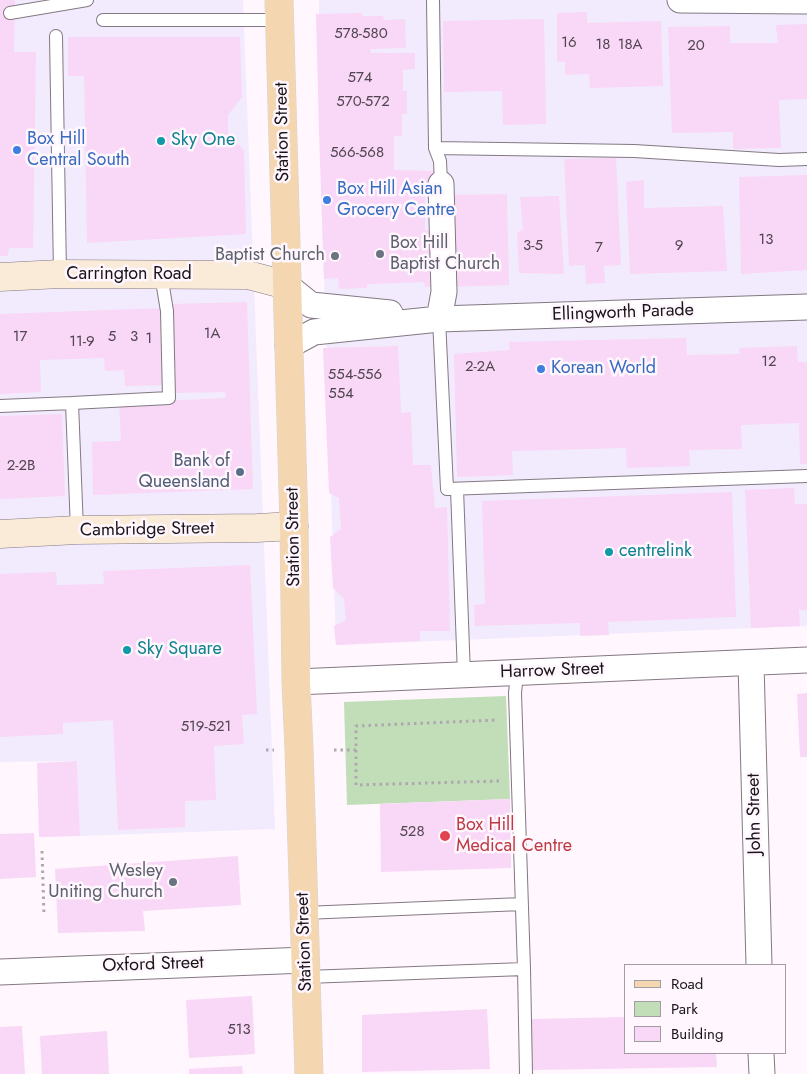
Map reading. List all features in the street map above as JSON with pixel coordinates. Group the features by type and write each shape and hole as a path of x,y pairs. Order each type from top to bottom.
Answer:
{"main road":[{"name":"Station Street","path":"280,10 294,526 296,682 309,1074"}],"street":[{"path":"680,0 807,1"},
{"path":"439,318 444,292 441,184"},
{"name":"Carrington Road","path":"0,278 60,274 248,275 286,285"},
{"name":"Ellingworth Parade","path":"286,285 311,305 439,318"},
{"name":"Ellingworth Parade","path":"288,346 314,332 439,318 807,307"},
{"name":"Cambridge Street","path":"0,534 77,530 294,526"},
{"name":"Harrow Street","path":"296,682 807,660"},
{"name":"John Street","path":"751,663 759,964"},
{"name":"Oxford Street","path":"0,972 306,968"},
{"path":"761,1054 762,1074"}],"lane":[{"path":"10,13 87,0"},
{"path":"433,0 435,148 440,161 441,184"},
{"path":"103,20 280,10"},
{"path":"56,36 60,274"},
{"path":"435,148 634,151 780,160 807,159"},
{"path":"0,406 169,398 166,311 161,275"},
{"path":"439,318 447,489 807,476"},
{"path":"72,403 77,530"},
{"path":"458,489 464,675"},
{"path":"517,673 515,693 526,1074"},
{"path":"304,913 522,904"},
{"path":"306,968 524,969"}],"path":[{"path":"516,720 356,726 356,785 518,781"},
{"path":"334,750 356,750"},
{"path":"42,851 44,915"}],"shaded area":[{"path":"0,0 243,0 275,829 80,836 77,761 0,762"},
{"path":"319,0 807,0 807,626 336,645 321,185"}],"green space":[{"path":"506,696 510,799 347,805 344,702"}],"building":[{"name":"Box Hill Central South","path":"0,0 15,0 14,52 36,52 33,248 9,248 8,256 0,256"},
{"path":"587,12 587,23 661,21 663,86 590,88 589,74 565,75 565,62 557,62 557,13"},
{"path":"362,13 362,16 383,16 384,20 405,19 406,48 370,49 371,53 415,53 415,69 403,70 403,91 407,91 407,114 402,114 402,136 394,136 394,170 434,171 434,184 425,184 425,230 437,230 438,286 425,287 424,282 367,284 367,288 339,289 338,278 324,279 316,14"},
{"path":"544,19 546,124 503,125 502,91 444,92 443,21"},
{"path":"807,24 807,99 779,100 781,148 733,149 733,132 672,133 668,27 730,26 730,43 778,43 776,25"},
{"name":"Sky One","path":"68,37 240,37 242,97 228,115 228,132 244,151 246,234 87,243 84,76 68,76"},
{"path":"616,158 621,265 604,266 605,283 586,284 585,265 569,266 564,159"},
{"path":"807,175 807,270 741,274 739,177"},
{"path":"644,180 644,208 723,206 727,271 630,274 626,182"},
{"path":"507,194 509,285 449,287 445,195"},
{"path":"559,196 564,274 519,273 517,233 523,229 520,197"},
{"path":"247,302 253,489 93,495 92,442 121,441 119,403 226,398 225,392 174,393 171,304"},
{"path":"164,308 166,385 125,386 124,370 105,371 104,358 40,360 41,392 0,394 0,314"},
{"path":"686,338 687,355 740,354 739,348 797,346 798,362 807,362 807,464 800,464 799,423 741,425 742,449 689,450 690,466 627,468 626,448 512,451 513,475 457,477 454,354 510,350 509,342"},
{"path":"398,346 401,413 411,412 413,465 431,465 435,508 447,507 450,631 420,631 420,641 336,645 334,626 346,620 344,599 333,588 330,537 341,529 339,498 329,493 323,348"},
{"path":"62,414 65,496 0,499 0,416"},
{"path":"794,488 795,504 807,504 807,610 799,610 800,626 751,628 745,490"},
{"name":"centrelink","path":"732,492 736,617 608,622 609,635 580,636 580,623 475,626 474,605 485,604 482,501"},
{"name":"Sky Square","path":"250,565 257,714 242,715 244,744 214,746 216,800 185,801 185,827 118,830 113,720 63,723 63,734 0,737 0,574 56,572 57,585 104,584 103,571"},
{"path":"807,693 807,757 800,757 797,694"},
{"path":"77,761 80,836 39,837 37,763"},
{"name":"Box Hill Medical Centre","path":"510,799 511,868 381,872 380,804"},
{"path":"34,833 36,877 0,879 0,834"},
{"path":"238,856 241,905 143,911 145,931 58,933 55,869"},
{"path":"252,996 255,1054 189,1058 186,1000"},
{"path":"487,1009 490,1069 362,1072 362,1015"},
{"path":"624,1017 624,1054 716,1054 717,1067 532,1070 531,1019"},
{"path":"22,1026 25,1074 0,1074 0,1027"},
{"path":"107,1031 109,1074 42,1074 40,1036"},
{"path":"242,1066 243,1074 189,1074 189,1069"}],"place":[{"name":"Sky One","path":"161,141"},
{"name":"Box Hill Central South","path":"17,150"},
{"name":"Box Hill Asian Grocery Centre","path":"327,200"},
{"name":"Box Hill Baptist Church","path":"380,254"},
{"name":"Baptist Church","path":"335,256"},
{"name":"Korean World","path":"541,369"},
{"name":"Bank of Queensland","path":"240,472"},
{"name":"centrelink","path":"609,552"},
{"name":"Sky Square","path":"127,650"},
{"name":"Box Hill Medical Centre","path":"445,836"},
{"name":"Wesley Uniting Church","path":"173,882"}]}
